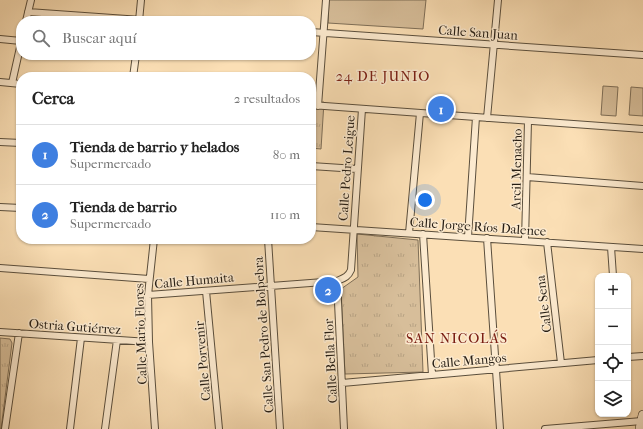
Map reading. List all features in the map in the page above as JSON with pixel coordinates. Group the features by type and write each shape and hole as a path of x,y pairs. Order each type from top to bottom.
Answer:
{"street":[{"path":"27,16 31,0"},
{"path":"139,16 141,0"},
{"path":"316,89 326,0"},
{"path":"487,118 498,0"},
{"path":"28,12 84,16"},
{"name":"Calle San Juan","path":"316,32 643,55"},
{"path":"0,39 16,41"},
{"path":"12,83 17,60"},
{"path":"134,72 135,60"},
{"path":"0,82 16,83"},
{"path":"316,105 643,129"},
{"name":"Calle Pedro Leigue","path":"353,229 362,109"},
{"path":"409,233 420,113"},
{"path":"468,237 476,117"},
{"name":"Arcil Menacho","path":"525,241 528,121"},
{"path":"0,142 16,143"},
{"path":"316,166 357,169"},
{"path":"527,177 643,186"},
{"path":"0,207 16,208"},
{"name":"Calle Jorge Ríos Dalence","path":"316,227 643,249"},
{"path":"337,281 346,278 351,270 353,229"},
{"path":"424,234 432,375"},
{"path":"487,238 500,429"},
{"name":"Calle Sena","path":"547,242 561,363"},
{"name":"Calle Mario Flores","path":"153,244 148,295 149,342 155,429"},
{"name":"Calle San Pedro de Bolpebra","path":"268,244 280,429"},
{"path":"611,247 613,273"},
{"path":"0,268 149,279"},
{"name":"Calle Humaita","path":"148,295 337,281"},
{"name":"Calle Bella Flor","path":"337,281 344,429"},
{"name":"Calle Porvenir","path":"206,291 219,429"},
{"name":"Ostria Gutiérrez","path":"0,332 149,342"},
{"path":"5,429 19,333"},
{"path":"70,429 81,338"},
{"path":"105,429 117,340"},
{"path":"631,357 643,356"},
{"name":"Calle Mangos","path":"342,383 595,360"},
{"path":"545,429 642,421"}],"green space":[{"path":"329,0 426,0 423,29 328,23"},
{"path":"603,86 618,87 616,116 601,115"},
{"path":"631,87 643,88 643,116 629,115"},
{"path":"316,102 324,102 321,149 316,148"},
{"path":"357,234 418,240 423,372 345,374 341,289 358,277"},
{"path":"0,338 10,339 12,343 1,429 0,429"}],"place":[{"name":"Tienda de barrio y helados","path":"441,109"},
{"name":"Tienda de barrio","path":"328,290"}],"district":[{"name":"24 DE JUNIO","path":"383,76"},
{"name":"SAN NICOLÁS","path":"457,338"}]}
